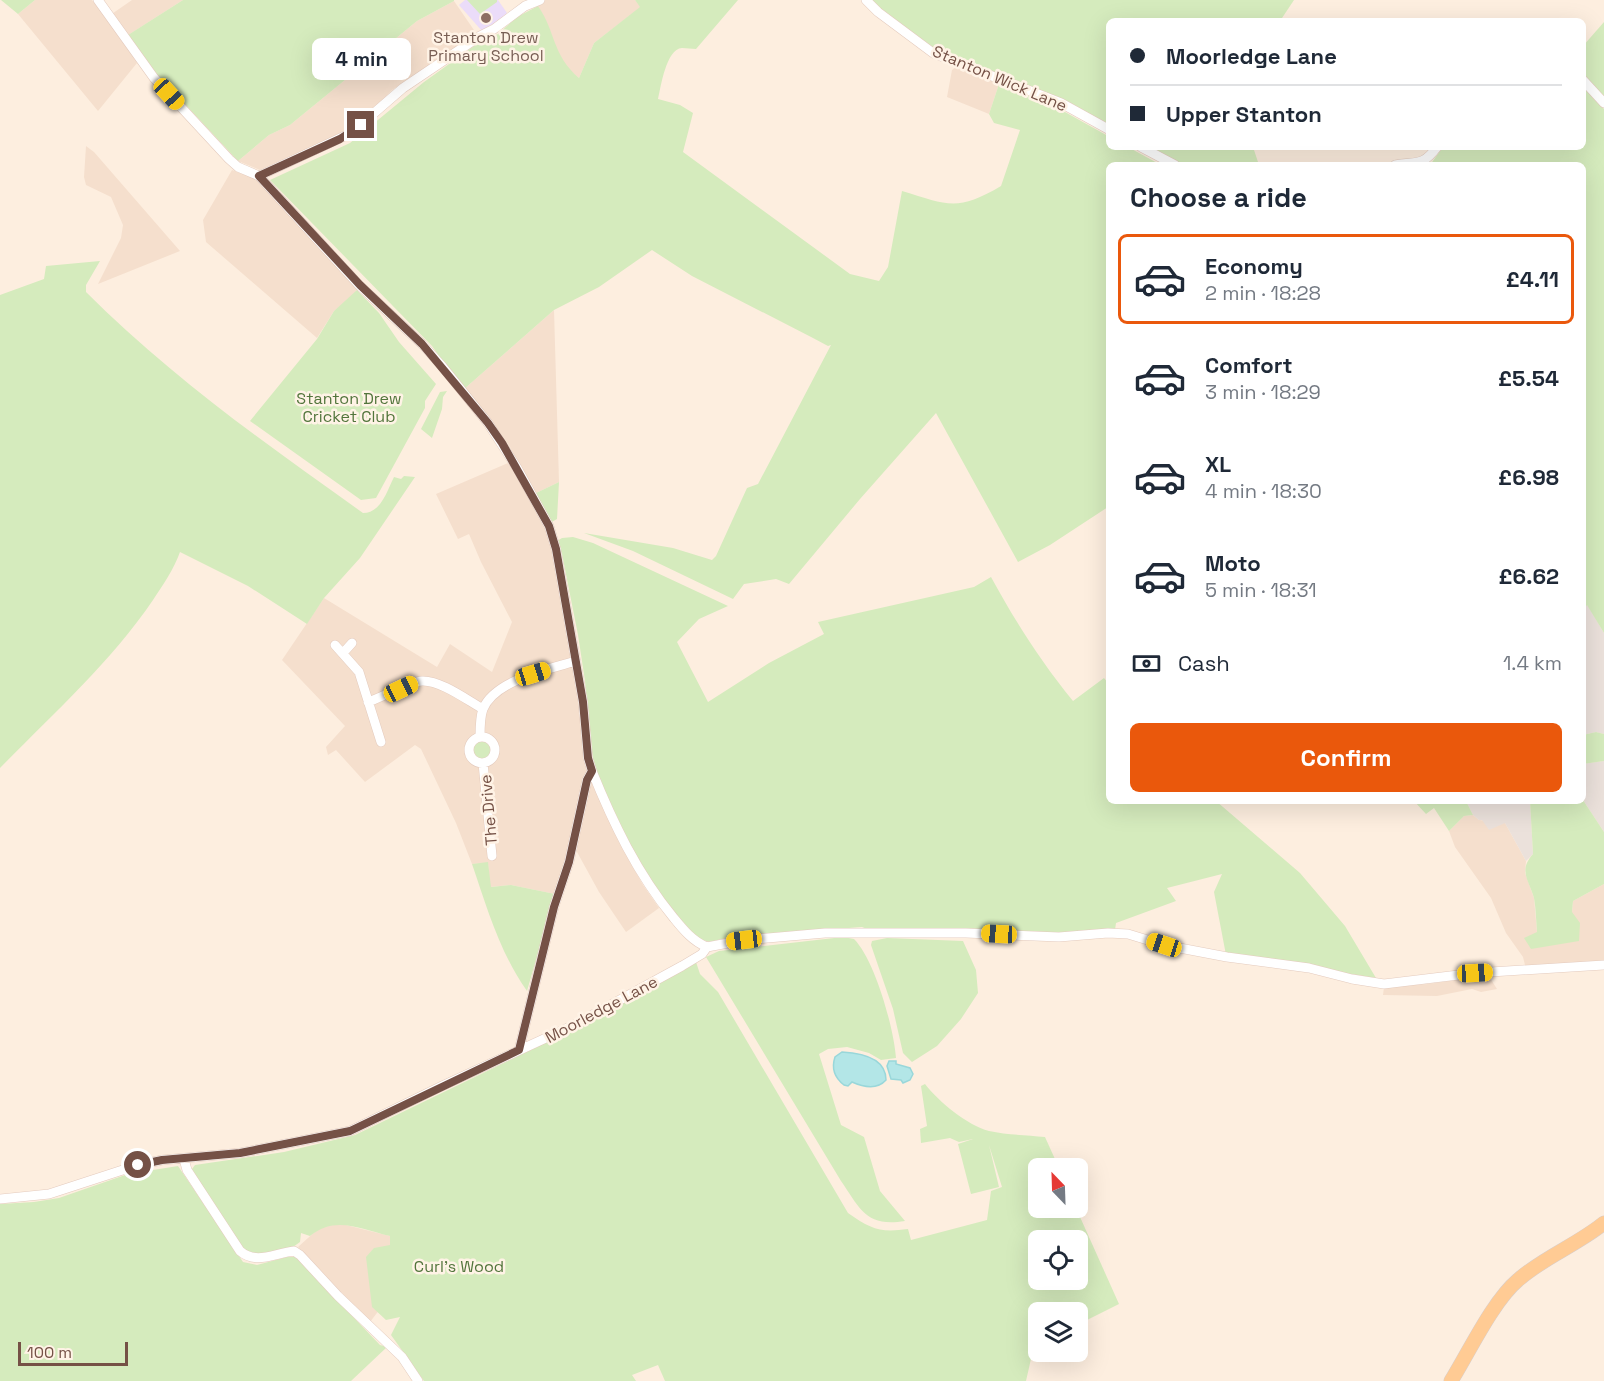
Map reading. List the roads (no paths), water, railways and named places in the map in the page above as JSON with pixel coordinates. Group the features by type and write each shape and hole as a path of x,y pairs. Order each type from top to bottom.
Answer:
{"main road":[{"path":"1451,1381 1501,1299 1516,1281 1538,1264 1604,1223"}],"street":[{"path":"98,0 154,78 229,159 238,167 259,176 360,285 422,344 502,443 552,534 583,702 588,758 592,771 628,851 642,876 680,925 700,944 707,947 744,940 825,933 966,933 1059,937 1108,933 1128,934 1164,945 1227,957 1286,964 1384,984 1475,973 1604,965"},
{"path":"259,176 351,133 403,88 525,6 540,0"},
{"name":"Stanton Wick Lane","path":"866,0 878,12 933,53 1061,103 1106,128"},
{"path":"1586,83 1604,103"},
{"path":"1147,150 1169,162"},
{"path":"1424,162 1435,150"},
{"path":"343,653 352,643"},
{"path":"336,645 359,672 381,742"},
{"path":"368,702 423,681 442,686 483,709 498,692 517,680 576,661"},
{"name":"The Drive","path":"480,737 483,709"},
{"name":"The Drive","path":"480,737 489,739 495,749 492,759 483,763 474,760 469,750 473,741 480,737"},
{"name":"The Drive","path":"483,763 492,856"},
{"path":"519,1050 554,907 569,862 587,780 592,771"},
{"name":"Moorledge Lane","path":"0,1199 49,1194 138,1165 162,1160 240,1153 350,1131 565,1029 702,954 707,947"},
{"path":"184,1159 187,1170 240,1251 247,1257 256,1259 294,1251 300,1255 338,1296 402,1357 418,1381"}],"water":[{"path":"842,1052 864,1055 877,1061 885,1072 886,1080 874,1086 852,1082 848,1086 844,1085 836,1076 833,1065 835,1057"},
{"path":"889,1061 896,1061 896,1064 910,1068 913,1074 910,1080 903,1083 901,1080 891,1079 887,1066"}],"place":[{"name":"Stanton Drew Primary School","path":"486,18"}],"park label":[{"name":"Stanton Drew Cricket Club","path":"349,407"},
{"name":"Curl's Wood","path":"459,1266"}]}
